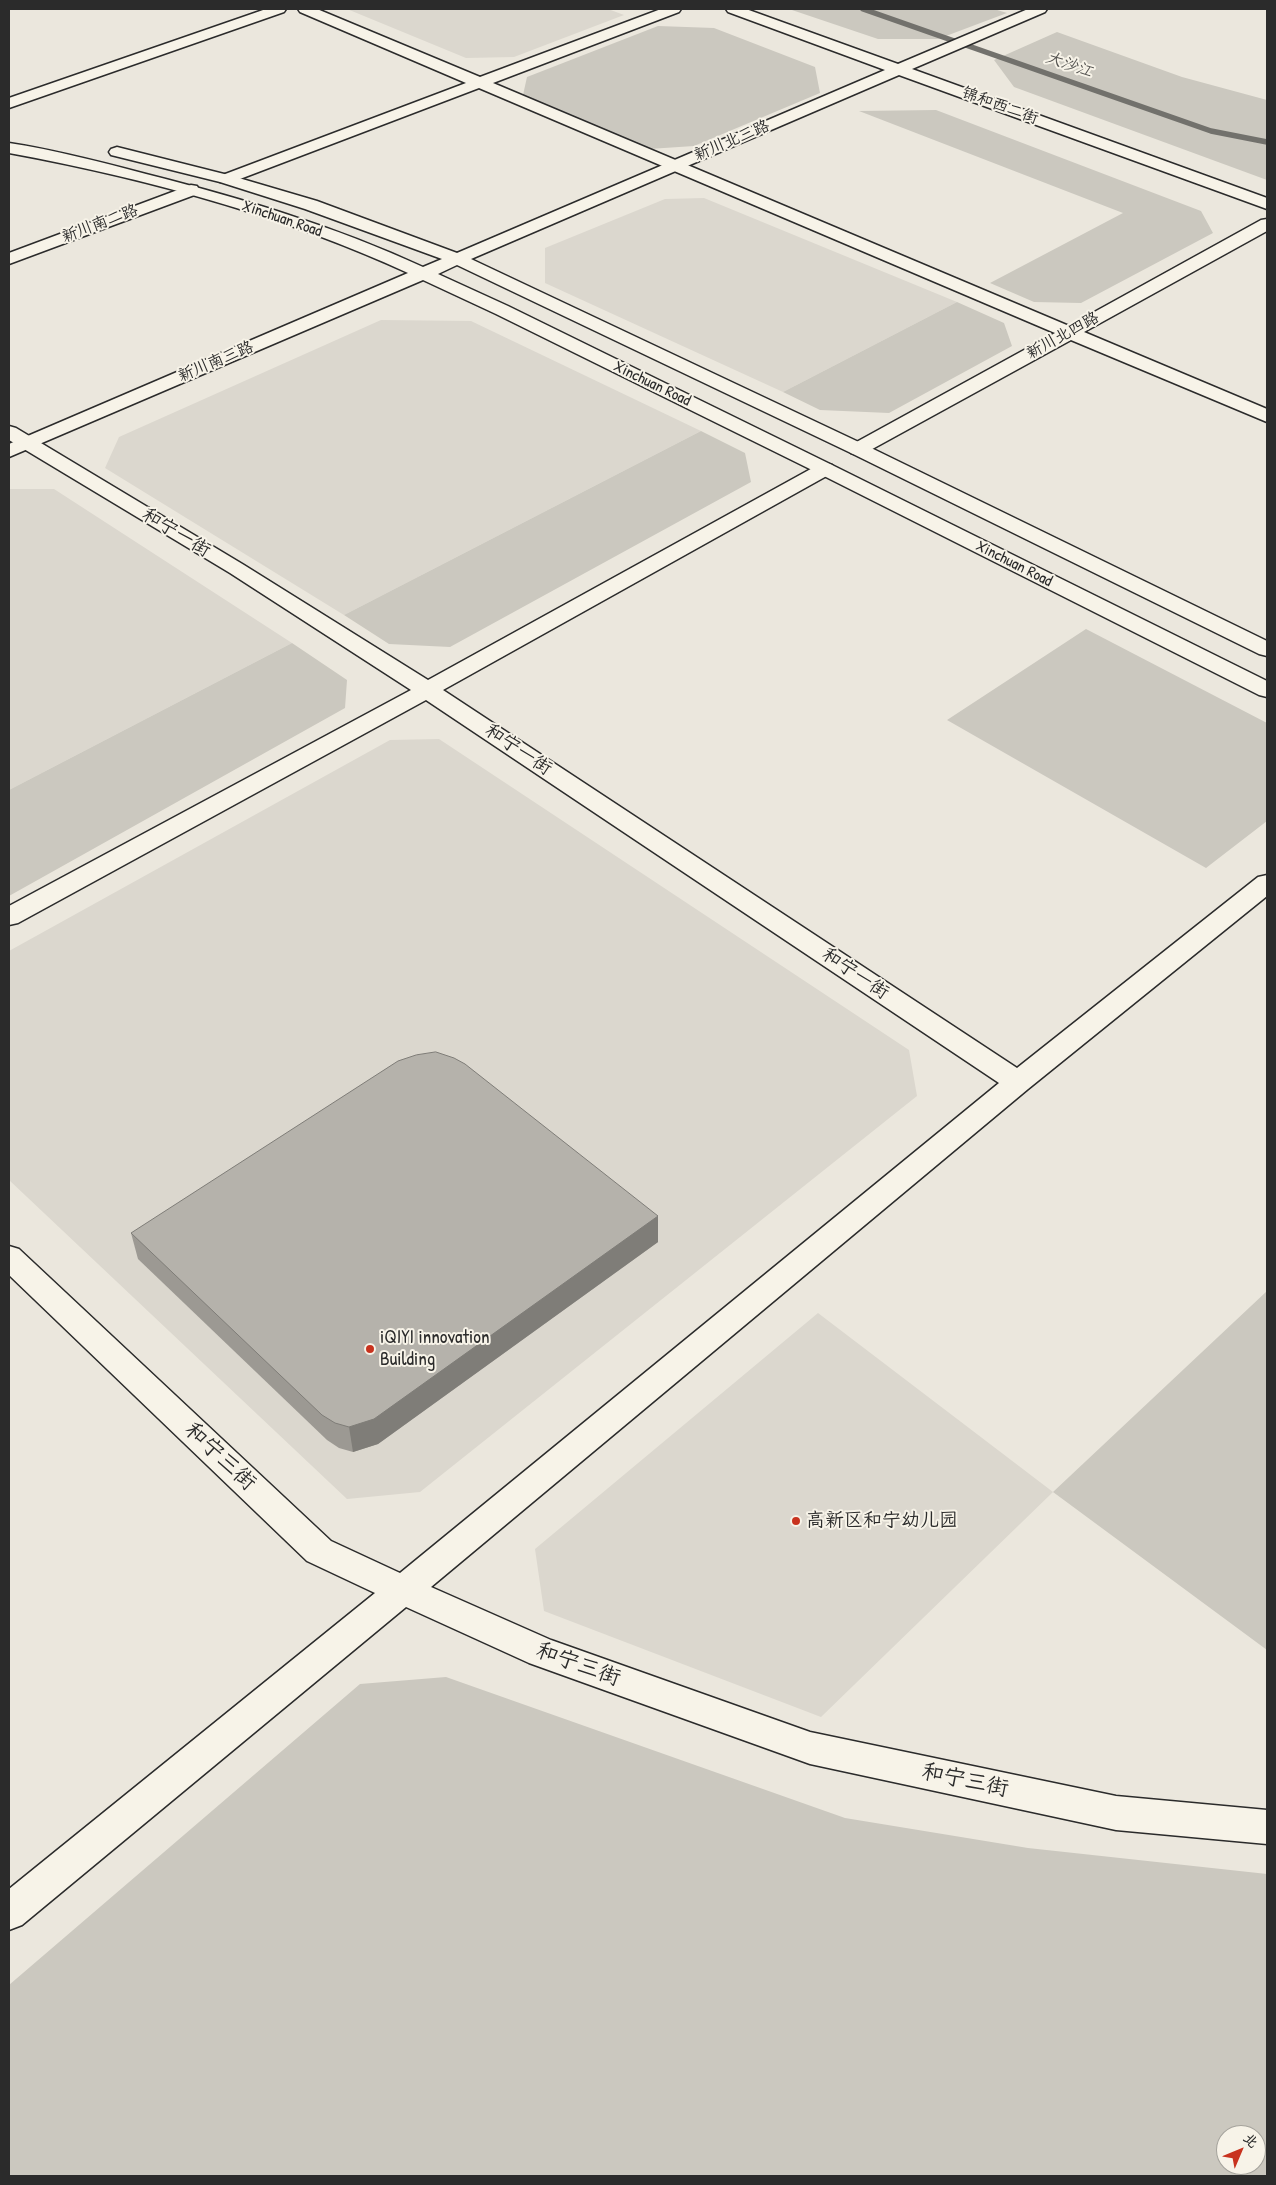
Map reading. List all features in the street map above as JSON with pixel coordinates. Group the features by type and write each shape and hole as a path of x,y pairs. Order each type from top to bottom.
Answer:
{"street":[{"path":"9,102 279,9"},
{"path":"305,9 1267,416"},
{"path":"226,179 674,9"},
{"name":"锦和西二街","path":"733,9 1267,204"},
{"name":"新川北三路","path":"424,274 1040,9"},
{"name":"Xinchuan Road","path":"46,137 92,146 226,179 311,205 401,236 457,259 858,449 1267,649"},
{"name":"Xinchuan Road","path":"9,148 64,158 192,190 275,215 370,249 825,469 1267,690"},
{"name":"新川南二路","path":"9,259 192,190"},
{"name":"新川北四路","path":"858,449 1267,224"},
{"name":"新川南三路","path":"15,442 424,274"},
{"name":"和宁一街","path":"15,442 238,569 427,690 1018,1082"},
{"path":"9,917 427,690 825,469"},
{"path":"9,1912 403,1590 1018,1082 1267,883"},
{"name":"和宁三街","path":"9,1257 319,1551 403,1590 541,1652 810,1748 1116,1813 1267,1827"}],"shaded area":[{"path":"347,9 608,9 624,15 514,57 466,58"},
{"path":"789,9 994,9 1007,13 938,39 878,39"},
{"path":"658,26 714,28 815,67 820,93 694,146 649,149 523,95 527,77"},
{"path":"1057,32 1182,77 1267,100 1267,180 1014,87 994,60"},
{"path":"936,110 1201,211 1213,233 1081,303 1034,302 990,283 1123,213 859,111"},
{"path":"704,198 957,302 783,392 545,283 545,248 665,199"},
{"path":"957,302 1004,323 1012,346 889,413 820,410 783,392"},
{"path":"381,320 471,321 701,431 344,615 105,468 119,437"},
{"path":"701,431 745,453 751,482 450,647 389,644 344,615"},
{"path":"9,489 54,489 292,643 9,790"},
{"path":"1086,629 1267,723 1267,821 1206,868 947,720"},
{"path":"292,643 347,680 345,708 9,896 9,790"},
{"path":"439,739 909,1050 917,1096 420,1492 347,1499 9,1180 9,951 390,740"},
{"path":"1267,1291 1267,1650 1053,1492"},
{"name":"高新区和宁幼儿园","path":"818,1313 1053,1492 821,1717 544,1611 535,1549"},
{"path":"446,1677 845,1818 1028,1848 1267,1874 1267,2176 9,2176 9,1985 360,1684"}],"building":[{"name":"iQIYI innovation Building","path":"436,1052 465,1064 658,1216 374,1419 349,1427 335,1423 322,1415 131,1233 398,1061 416,1055"}],"waterway":[{"name":"大沙江","path":"863,9 1211,131 1267,142"}],"place":[{"name":"iQIYI innovation Building","path":"370,1349"},
{"name":"高新区和宁幼儿园","path":"796,1521"}]}
